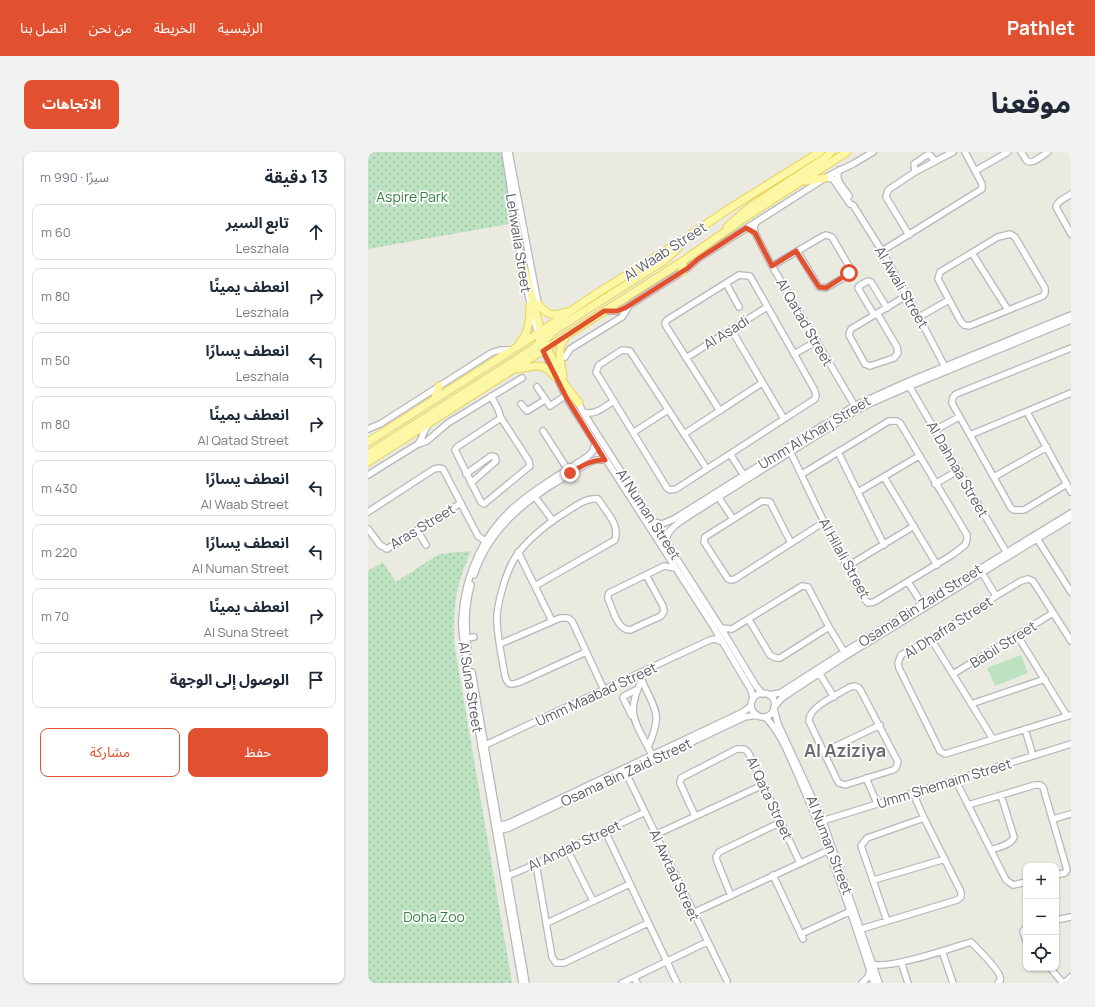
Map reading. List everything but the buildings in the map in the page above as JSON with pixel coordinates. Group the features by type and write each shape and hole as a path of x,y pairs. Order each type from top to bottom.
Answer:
{"main road":[{"path":"804,162 813,152"},
{"name":"Al Waab Street","path":"368,462 515,369 574,310 596,294 820,152"},
{"path":"721,235 727,226 742,212 825,158 831,152 837,154 846,152"},
{"name":"Al Waab Street","path":"368,442 522,343 569,334 683,261 846,152"},
{"path":"802,181 826,178"},
{"path":"368,454 531,350 552,332 669,257 678,248 683,240"},
{"path":"682,272 683,261"},
{"path":"523,267 543,340 565,385 578,403"},
{"path":"559,376 561,343 569,334 565,332 566,328 614,297 624,286"},
{"path":"538,304 544,312 551,314 559,314 574,310"},
{"path":"510,350 522,341 525,336 529,320 530,305"},
{"path":"417,423 426,413 525,349 526,345 522,343"},
{"path":"515,369 542,366 548,368 559,376"},
{"path":"435,398 439,386"}],"street":[{"name":"Lehwaila Street","path":"505,152 530,305 543,340"},
{"name":"Lehwaila Street","path":"509,152 538,304 543,340"},
{"name":"Al Waab Street","path":"604,311 617,311 630,305 682,272 698,259 746,228 839,170 853,164 873,152"},
{"path":"908,235 887,200 886,195 888,190 915,172 953,152"},
{"path":"882,251 982,189 982,184 965,152"},
{"path":"975,171 1008,152"},
{"path":"1021,152 1026,161 1030,162 1048,152"},
{"path":"915,172 914,164 927,155 930,155 935,161"},
{"name":"Al Awali Street","path":"839,170 837,175 838,179 882,251 946,369"},
{"name":"Al Awali Street","path":"826,178 833,179 850,204 853,205"},
{"path":"1071,194 1056,205 1056,208 1071,234"},
{"path":"512,199 518,198"},
{"path":"755,233 754,229 756,222"},
{"path":"746,228 755,233"},
{"name":"Al Qatad Street","path":"755,233 772,266 855,408"},
{"path":"1010,234 1015,237 1045,291 1043,296 970,326 964,325 938,279 940,272 972,253 1005,235 1010,234"},
{"path":"772,266 796,251 823,236 829,235 850,268 850,271 848,275 826,288 819,287 796,251"},
{"path":"972,253 1008,310"},
{"path":"707,469 630,351 622,350 597,368 596,372 667,488 670,490 676,490 815,399 816,395 814,389 750,276 739,275 665,322 666,326 720,411"},
{"path":"887,308 872,282 868,281 859,286 858,288 876,314 898,347 898,353 894,358 870,366 865,364 849,334 851,330 876,314 887,308 906,296"},
{"path":"726,283 739,307"},
{"path":"919,317 949,300"},
{"path":"565,357 574,346 624,316 630,305"},
{"name":"Al Asadi","path":"686,358 767,307"},
{"path":"617,311 619,316 617,319"},
{"name":"Umm Al Kharj Street","path":"946,369 1071,316"},
{"name":"Umm Al Kharj Street","path":"654,522 662,524 667,523 717,495 855,408 908,384 1071,320"},
{"path":"731,329 784,419"},
{"name":"Al Numan Street","path":"543,340 559,376 565,396 723,642 751,690 753,699"},
{"path":"794,354 817,341"},
{"path":"1067,484 1024,510 1018,511 1011,508 970,435 958,417 952,403 953,397 956,394 1071,348"},
{"name":"Al Waab Street","path":"368,429 378,425 491,353 500,350 510,350"},
{"name":"Al Numan Street","path":"559,376 666,540 730,641 756,686 766,695"},
{"path":"416,445 425,443 448,423 522,378"},
{"path":"684,434 762,383"},
{"name":"Al Dahnaa Street","path":"908,384 1007,554"},
{"path":"537,387 548,405 552,406 565,396"},
{"path":"970,435 1071,393"},
{"path":"490,397 498,409 501,418 529,461 530,466 484,504 480,502 455,450 501,418"},
{"path":"521,404 527,411 545,400"},
{"path":"583,412 589,414 595,413 614,401"},
{"path":"634,432 668,410"},
{"path":"1027,412 1071,492"},
{"path":"591,424 595,413"},
{"path":"935,430 958,417"},
{"name":"Al Hilali Street","path":"789,449 824,522 865,600 868,603 874,602 937,565 965,545 967,535 935,484 900,423 893,420 889,421 802,474"},
{"path":"368,475 420,442 424,430 431,422"},
{"path":"543,431 568,470"},
{"path":"423,436 426,439 432,438"},
{"name":"Al Suna Street","path":"533,495 593,451 595,443"},
{"path":"994,477 1047,447"},
{"path":"838,452 884,545"},
{"path":"730,454 745,477"},
{"path":"466,474 491,456 495,457 496,461 471,483"},
{"path":"858,492 920,456"},
{"name":"Al Suna Street","path":"483,746 464,646 462,620 465,595 472,570 487,542 504,517 518,503 590,462 605,460"},
{"path":"368,512 434,469 440,468 443,469 478,536 487,542"},
{"path":"935,484 959,470"},
{"path":"884,477 937,565"},
{"path":"533,495 553,521"},
{"path":"717,495 733,519"},
{"name":"Umm Al Kharj Street","path":"666,540 671,529 717,495"},
{"path":"535,586 614,540 616,535 616,526 598,499 590,499 553,521 518,552 509,571 497,616 506,682 510,684 514,684 586,652"},
{"path":"791,543 770,502 762,501 705,537 704,542 728,579 731,580 791,543 824,522"},
{"name":"Aras Street","path":"368,529 380,545 387,549 461,502"},
{"name":"Osama Bin Zaid Street","path":"1036,537 1071,513"},
{"name":"Osama Bin Zaid Street","path":"766,695 780,694 1007,554 1071,518"},
{"path":"848,566 914,526"},
{"path":"418,530 426,545"},
{"path":"1036,537 1071,592"},
{"name":"Al Suna Street","path":"487,542 470,589 466,611 467,638 483,746 521,967 522,983"},
{"path":"518,552 552,621"},
{"path":"664,566 667,557 666,553"},
{"path":"646,576 663,606 664,611 661,616 630,630 626,630 620,625 608,596 612,591 646,576 664,566 675,568"},
{"name":"Al Dhafra Street","path":"981,571 996,596"},
{"name":"Al Dhafra Street","path":"1069,715 945,754 940,751 899,668 898,663 901,655 931,639 1021,581 1028,579 1033,581 1071,641"},
{"path":"908,582 924,606"},
{"path":"721,628 732,629 749,620 802,586 806,586 808,587 845,654"},
{"name":"Babil Street","path":"953,674 1053,613"},
{"path":"500,644 552,621 564,617 568,618 572,621 604,690"},
{"path":"749,620 770,655 776,658 780,658 829,627"},
{"path":"713,626 714,633 710,640 718,640 723,642"},
{"path":"730,641 732,629"},
{"path":"1017,635 1069,715"},
{"path":"467,638 474,637"},
{"path":"931,639 993,740"},
{"name":"Umm Maabad Street","path":"483,746 710,640"},
{"path":"818,671 834,697"},
{"name":"Osama Bin Zaid Street","path":"774,708 782,698 818,671"},
{"path":"639,674 654,706 657,717 656,729 648,747"},
{"path":"971,704 1045,679"},
{"path":"634,720 632,710 636,690 642,680"},
{"path":"855,686 859,688 897,758 897,765 893,770 844,785 839,783 808,717 813,709 834,697 850,687 855,686"},
{"path":"636,690 625,695 623,698 652,755"},
{"path":"758,695 766,695 773,700 774,708 770,714 765,717 757,715 751,706 753,699 758,695"},
{"name":"Osama Bin Zaid Street","path":"625,770 652,755 743,712 751,706"},
{"name":"Al Numan Street","path":"774,708 778,724 831,849 871,966 874,983"},
{"name":"Osama Bin Zaid Street","path":"497,829 745,717 757,715"},
{"name":"Al Numan Street","path":"765,717 774,727 820,822"},
{"path":"824,752 880,725"},
{"path":"1025,729 1033,756"},
{"name":"Umm Shemaim Street","path":"820,822 956,781 1071,744"},
{"name":"Al Qata Street","path":"695,816 680,783 681,778 737,749 744,749 748,752 800,863"},
{"name":"Al Awtad Street","path":"625,770 727,981"},
{"path":"866,778 878,804"},
{"path":"956,781 1009,883 1013,885 1023,883"},
{"path":"656,834 763,785"},
{"path":"968,805 1040,785 1043,787 1067,870 1065,873 1059,874"},
{"path":"859,929 957,900 961,897 961,892 913,793"},
{"path":"991,850 1009,844 1014,837 1001,795"},
{"name":"Al Andab Street","path":"505,876 536,864 645,812"},
{"path":"1053,819 1071,814"},
{"path":"887,921 862,846 867,838 924,818"},
{"path":"731,896 717,861 716,857 719,852 781,822"},
{"path":"605,831 677,983"},
{"path":"567,849 593,901"},
{"path":"693,913 831,849"},
{"path":"874,880 945,859"},
{"path":"536,864 552,958 556,963 564,963 648,923"},
{"path":"773,876 802,936 852,910"},
{"path":"547,923 630,884"},
{"path":"1059,919 1071,917"},
{"path":"622,983 707,942"},
{"path":"862,983 870,974 871,966 901,962 971,942 1000,975 998,983"},
{"path":"942,951 953,983"},
{"path":"901,962 908,983"},
{"path":"876,973 888,964"},
{"name":"Al Numan Street","path":"871,966 876,973 879,983"},
{"name":"Al Suna Street","path":"521,967 526,983"},
{"path":"1053,971 1064,983 1071,977"},
{"path":"634,977 637,983"}],"green space":[{"name":"Aspire Park","path":"368,152 502,152 514,223 368,249"},
{"name":"Doha Zoo","path":"471,551 462,574 456,596 454,643 512,983 368,983 368,571 383,562 396,582 439,554"},
{"path":"1021,655 1028,673 995,686 987,668"}],"district":[{"name":"Al Aziziya","path":"845,750"}],"route":[{"path":"570,473 590,462 605,460 567,399 543,351 604,311 617,311 625,308 688,268 698,259 746,228 755,233 772,266 796,251 819,287 823,289 849,273"}]}
